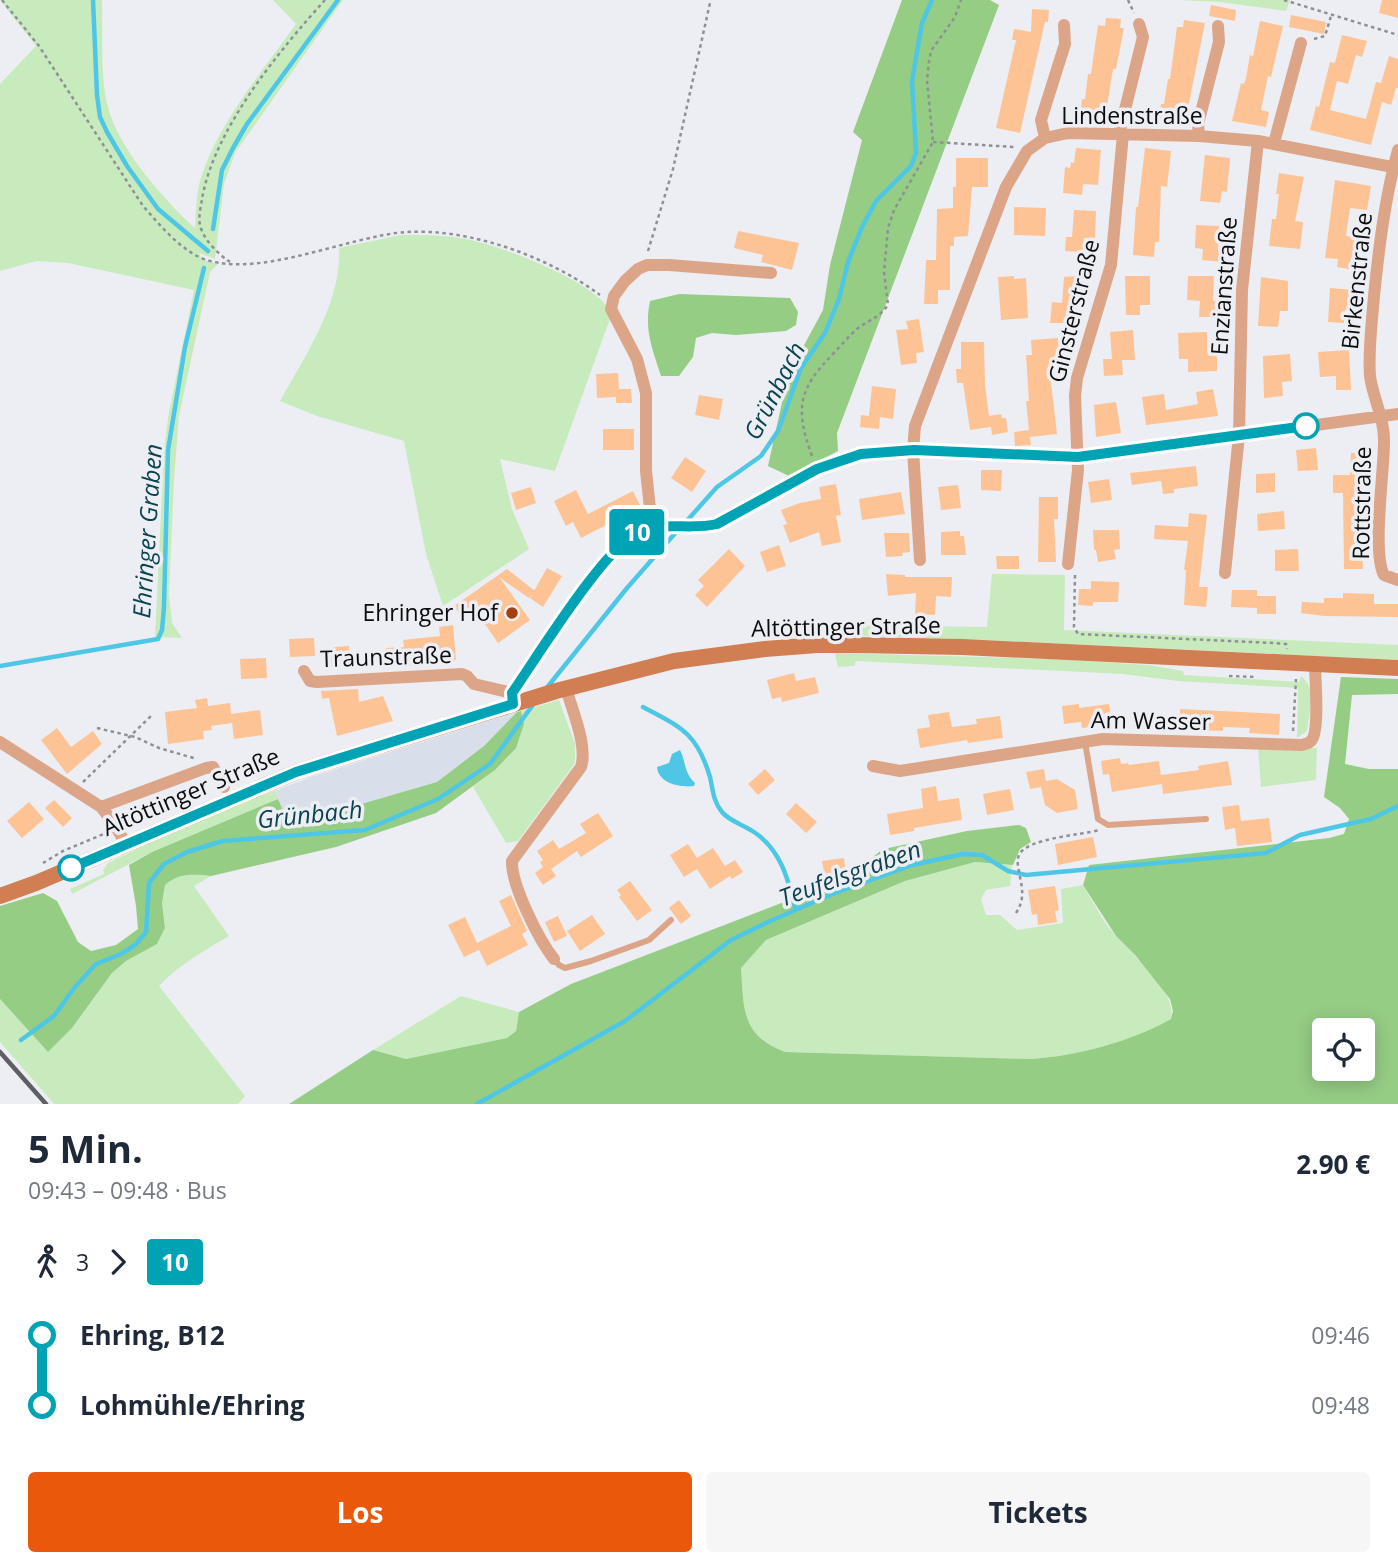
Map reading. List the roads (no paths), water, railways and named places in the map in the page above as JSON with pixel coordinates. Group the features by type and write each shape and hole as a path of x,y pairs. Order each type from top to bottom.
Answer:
{"main road":[{"name":"Altöttinger Straße","path":"0,895 296,772 515,699 674,661 723,653 817,645 963,647 1398,668"}],"street":[{"name":"Ginsterstraße","path":"1068,564 1078,457 1075,396 1077,377 1111,265 1121,134 1143,37 1139,24"},
{"path":"1045,138 1041,120 1065,44 1064,26"},
{"path":"1199,136 1198,124 1219,42 1218,26"},
{"path":"1274,144 1301,43"},
{"name":"Lindenstraße","path":"920,560 915,426 1006,187 1027,151 1045,138 1068,133 1199,136 1258,141 1396,168"},
{"name":"Enzianstraße","path":"1225,573 1239,435 1242,290 1258,141"},
{"name":"Birkenstraße","path":"1382,417 1370,376 1370,345 1378,265 1398,150"},
{"path":"652,527 646,471 646,393 637,359 611,309 611,303 625,281 638,269 655,264 771,273"},
{"path":"515,699 606,559 629,536 652,527 698,527 723,521 817,469 861,454 914,450 1078,457 1398,414"},
{"name":"Rottstraße","path":"1382,417 1385,439 1380,562 1384,575 1398,580"},
{"name":"Am Wasser","path":"873,766 900,771 1084,740 1301,745 1309,743 1313,738 1315,664"},
{"name":"Traunstraße","path":"304,671 310,681 317,682 462,674 474,684 515,699"},
{"path":"554,959 519,892 512,872 512,861 583,761 583,747 561,689"},
{"path":"0,742 101,807 126,844"},
{"path":"101,807 206,768 213,767 224,787"}],"lane":[{"path":"1084,740 1098,819 1108,825 1206,819"},
{"path":"554,959 565,968 613,954 649,940 671,919"}],"water":[{"path":"680,750 694,786 665,781 658,772 657,767 669,763 672,754"}],"waterway":[{"path":"93,0 100,117 127,166 158,209 208,251"},
{"name":"Ehringer Graben","path":"213,229 222,170 233,148 247,124 338,0"},
{"name":"Grünbach","path":"684,524 717,487 761,456 778,431 801,368 825,333 862,227 876,201 911,166 916,153 912,81 922,23 932,0"},
{"name":"Ehringer Graben","path":"0,666 158,639 162,630 164,607 168,450 185,347 204,268"},
{"name":"Grünbach","path":"545,690 627,588 678,530"},
{"name":"Grünbach","path":"21,1040 54,1016 96,964 121,954 135,945 146,932 149,883 164,864 187,852 223,841 365,830 438,799 490,764 535,702"},
{"path":"643,707 677,726 693,741 705,762 719,808 771,847 786,876 796,910"},
{"name":"Teufelsgraben","path":"477,1104 625,1021 731,940 835,893 912,865 963,854 982,855 1008,871 1026,875 1266,853 1300,835 1371,819 1398,806"}],"railway":[{"path":"0,1052 46,1104"}],"place":[{"name":"Ehringer Hof","path":"512,613"}]}
